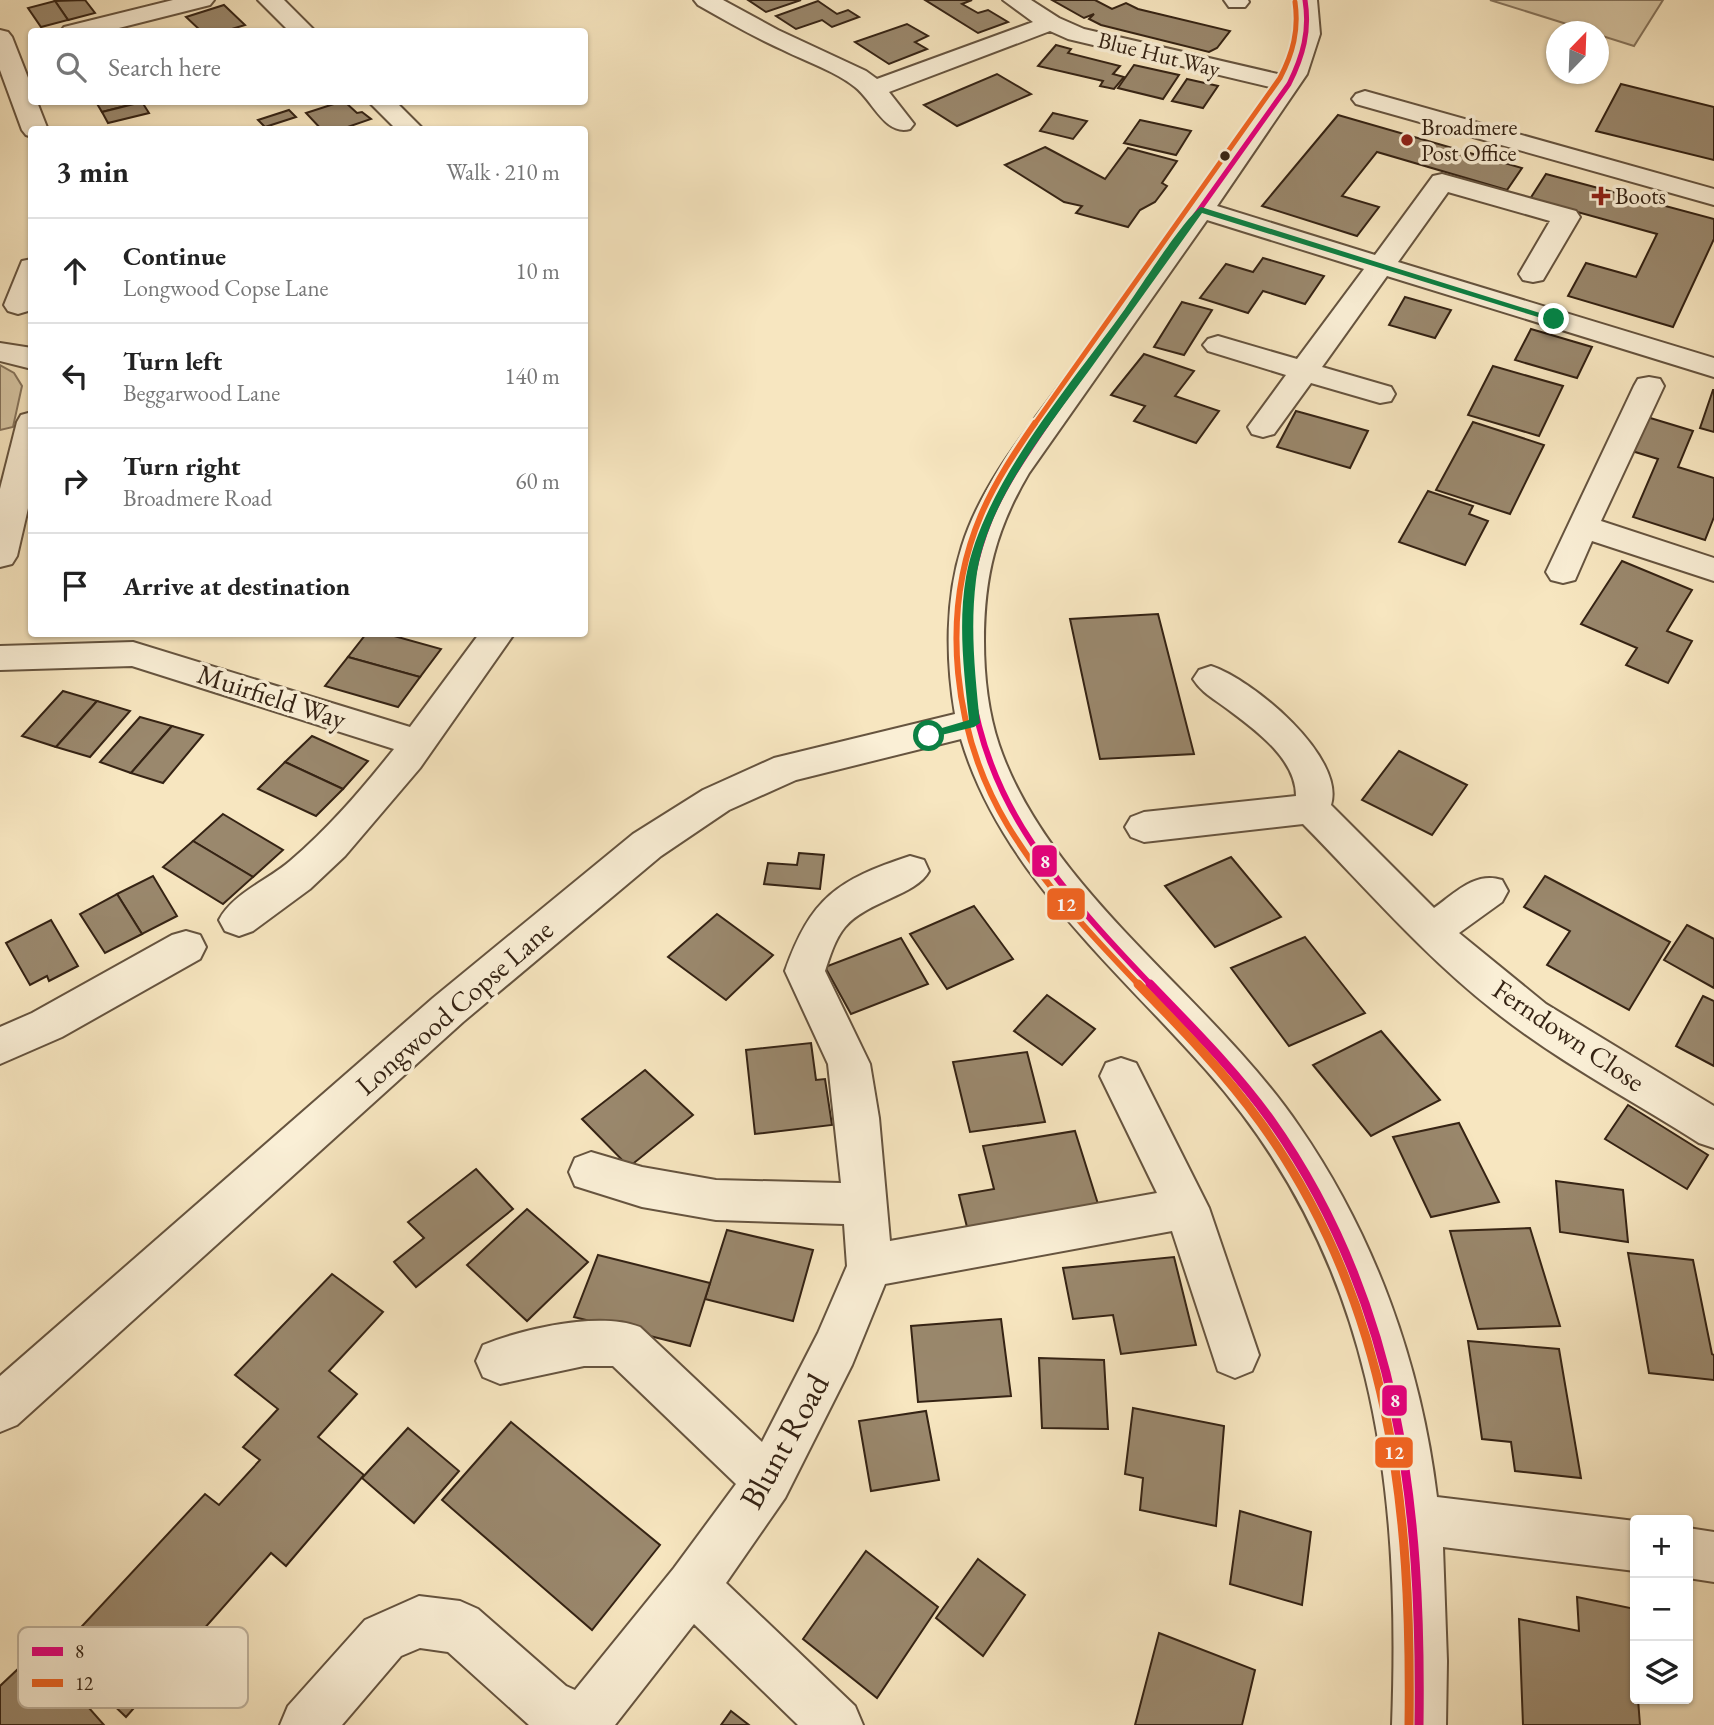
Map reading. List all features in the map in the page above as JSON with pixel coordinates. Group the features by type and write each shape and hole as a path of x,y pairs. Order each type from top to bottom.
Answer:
{"street":[{"path":"88,28 202,0"},
{"path":"270,0 300,28"},
{"path":"706,0 770,35 857,76 873,89 901,124"},
{"name":"Blue Hut Way","path":"1015,0 1051,23 1084,36 1278,82"},
{"path":"1305,0 1310,22 1309,39 1299,67 1278,82 1201,210 1040,433 990,515 971,579 968,661 974,723 985,756 1031,841 1068,892 1227,1063 1272,1122 1333,1222 1365,1292 1390,1368 1406,1449 1415,1519 1422,1664 1419,1725"},
{"path":"873,89 1051,23"},
{"path":"28,42 2,45 33,126"},
{"path":"1365,99 1714,197"},
{"path":"385,105 408,126"},
{"path":"1263,428 1442,182 1566,217 1533,274"},
{"path":"1201,210 1714,368"},
{"path":"18,306 28,278"},
{"path":"1218,345 1380,394"},
{"path":"0,352 28,358"},
{"path":"1563,572 1649,386"},
{"path":"0,556 19,438"},
{"path":"1582,526 1714,570"},
{"path":"239,920 304,872 355,821 418,743 495,637"},
{"name":"Muirfield Way","path":"0,658 133,654 418,743"},
{"path":"1144,827 1311,809 1315,791 1303,758 1260,714 1211,679"},
{"name":"Longwood Copse Lane","path":"0,1408 448,1010 647,845 716,800 786,768 974,723"},
{"name":"Ferndown Close","path":"1311,809 1433,930 1507,998 1594,1057 1714,1129"},
{"name":"Blunt Road","path":"307,1725 383,1638 419,1622 460,1627 549,1707 583,1723 692,1586 768,1481 835,1349 870,1266 866,1204 849,1064 806,971 814,942 832,912 856,894 910,871"},
{"path":"1433,930 1488,891"},
{"path":"0,1046 47,1025 186,947"},
{"path":"1121,1076 1187,1209 1235,1355"},
{"path":"591,1172 642,1187 716,1200 866,1204"},
{"path":"870,1266 1187,1209"},
{"path":"500,1361 584,1343 623,1343 768,1481"},
{"path":"1415,1519 1630,1545"},
{"path":"1693,1554 1714,1557"},
{"path":"692,1586 836,1725"}],"shaded area":[{"path":"1490,0 1663,0 1634,46 1609,38 1609,21 1557,21"},
{"path":"0,365 14,373 22,386 13,427 0,430"}],"building":[{"path":"85,0 95,13 68,20 55,1"},
{"path":"748,0 801,0 766,12"},
{"path":"925,0 972,0 962,4 978,13 988,10 1008,22 978,33"},
{"path":"1052,0 1095,0 1112,9 1126,3 1138,9 1230,31 1217,48 1209,52 1101,25 1089,19 1094,14 1084,18"},
{"path":"55,1 68,20 41,27 28,8"},
{"path":"818,1 837,14 848,10 859,17 832,27 822,20 796,29 776,16"},
{"path":"224,5 245,25 235,28 198,28 186,17"},
{"path":"907,24 928,36 915,42 927,49 889,64 855,42"},
{"path":"1056,45 1071,49 1068,53 1120,66 1113,74 1124,77 1114,89 1100,86 1103,81 1038,66"},
{"path":"1134,65 1179,75 1163,99 1118,88"},
{"path":"997,74 1031,94 957,126 924,105"},
{"path":"1187,79 1218,86 1203,108 1172,101"},
{"path":"1621,84 1714,107 1714,160 1596,131"},
{"path":"98,105 130,105 102,112"},
{"path":"130,105 144,105 149,113 108,123 102,112"},
{"path":"331,105 348,105 357,113 362,112 371,119 351,126 318,126 306,113"},
{"path":"289,110 296,117 268,126 258,120"},
{"path":"1053,113 1087,121 1073,139 1040,131"},
{"path":"1338,115 1522,168 1507,190 1377,152 1342,196 1379,207 1357,236 1262,206"},
{"path":"1140,120 1191,131 1176,155 1124,143"},
{"path":"1045,147 1105,179 1128,148 1177,161 1162,183 1167,186 1155,202 1140,210 1128,227 1076,213 1082,206 1064,202 1005,165"},
{"path":"1546,174 1714,219 1714,239 1673,327 1568,296 1586,263 1636,277 1657,234 1530,199"},
{"path":"1263,258 1324,276 1305,304 1263,291 1248,313 1200,298 1226,264 1253,272"},
{"path":"1405,297 1451,310 1435,338 1389,325"},
{"path":"1182,302 1212,310 1184,355 1154,347"},
{"path":"1531,329 1592,347 1577,378 1515,360"},
{"path":"1144,354 1194,371 1175,396 1219,411 1196,443 1134,421 1145,406 1111,395"},
{"path":"1493,366 1563,386 1539,436 1468,415"},
{"path":"1714,390 1714,432 1700,428"},
{"path":"1296,411 1368,431 1350,468 1277,447"},
{"path":"1647,417 1693,431 1678,467 1714,478 1714,517 1705,540 1633,517 1658,459 1632,451"},
{"path":"1473,422 1544,445 1510,514 1436,490"},
{"path":"1428,491 1473,506 1469,514 1488,521 1465,565 1399,542"},
{"path":"1622,561 1692,590 1667,631 1692,641 1668,683 1626,665 1637,648 1581,624"},
{"path":"1158,614 1194,754 1100,759 1070,619"},
{"path":"364,637 398,637 441,649 420,677 348,657"},
{"path":"348,657 420,677 398,707 325,686"},
{"path":"63,691 97,701 56,747 22,736"},
{"path":"97,701 130,711 90,757 56,747"},
{"path":"140,717 172,726 131,773 100,762"},
{"path":"172,726 203,735 163,783 131,773"},
{"path":"312,736 368,761 343,789 285,762"},
{"path":"1399,751 1467,785 1432,835 1362,800"},
{"path":"285,762 343,789 316,816 258,789"},
{"path":"223,814 283,850 253,877 193,841"},
{"path":"193,841 253,877 223,904 163,867"},
{"path":"799,853 824,855 820,889 764,884 768,863 797,865"},
{"path":"1231,857 1281,917 1215,947 1165,886"},
{"path":"153,876 177,916 142,934 117,894"},
{"path":"1545,876 1670,942 1629,1010 1547,965 1570,931 1524,907"},
{"path":"117,894 142,934 105,953 80,914"},
{"path":"974,906 1013,959 947,989 910,934"},
{"path":"717,914 773,955 726,1000 668,957"},
{"path":"51,920 78,966 49,981 47,976 30,985 6,943"},
{"path":"1687,925 1714,939 1714,988 1664,960"},
{"path":"1305,937 1365,1013 1289,1046 1231,968"},
{"path":"901,938 928,984 851,1014 825,967"},
{"path":"1047,995 1095,1029 1062,1065 1014,1031"},
{"path":"1703,996 1714,1001 1714,1066 1676,1046"},
{"path":"1381,1031 1440,1100 1371,1136 1313,1065"},
{"path":"811,1043 816,1080 825,1079 832,1125 755,1134 746,1050"},
{"path":"1027,1052 1045,1122 970,1132 953,1062"},
{"path":"645,1070 693,1115 629,1167 582,1119"},
{"path":"1628,1105 1708,1155 1687,1189 1605,1139"},
{"path":"1459,1123 1499,1202 1431,1217 1393,1137"},
{"path":"1075,1131 1098,1204 967,1227 959,1195 994,1189 983,1146"},
{"path":"476,1169 513,1209 416,1287 394,1262 424,1238 408,1222"},
{"path":"1556,1181 1623,1190 1628,1242 1560,1232"},
{"path":"527,1209 588,1262 527,1321 467,1265"},
{"path":"1530,1228 1560,1326 1478,1329 1450,1231"},
{"path":"727,1230 813,1250 793,1321 705,1299"},
{"path":"1628,1253 1693,1260 1714,1355 1714,1380 1649,1373"},
{"path":"598,1255 710,1283 690,1346 574,1317"},
{"path":"1174,1257 1196,1345 1121,1354 1113,1315 1073,1319 1063,1268"},
{"path":"332,1274 383,1312 329,1371 357,1394 318,1437 364,1475 286,1566 271,1553 206,1627 81,1627 205,1494 219,1505 260,1460 243,1447 278,1409 235,1375"},
{"path":"1001,1319 1011,1396 918,1402 911,1326"},
{"path":"1468,1341 1559,1349 1581,1478 1515,1471 1511,1442 1482,1439"},
{"path":"1039,1358 1104,1360 1108,1429 1042,1428"},
{"path":"1133,1408 1224,1426 1216,1526 1140,1510 1143,1478 1125,1474"},
{"path":"926,1411 939,1480 871,1491 859,1421"},
{"path":"511,1422 660,1545 592,1630 442,1500"},
{"path":"408,1428 459,1471 414,1523 362,1478"},
{"path":"1240,1511 1311,1532 1302,1605 1230,1584"},
{"path":"866,1551 938,1607 877,1698 803,1639"},
{"path":"978,1559 1025,1595 983,1656 936,1618"},
{"path":"1577,1597 1630,1608 1630,1704 1638,1704 1640,1725 1523,1725 1519,1619 1579,1631"},
{"path":"1159,1633 1255,1670 1242,1725 1135,1725"},
{"path":"18,1669 18,1708 89,1708 104,1725 0,1725 0,1686"},
{"path":"117,1708 134,1708 126,1717"},
{"path":"731,1711 749,1725 721,1725"}],"transit line":[{"name":"8","path":"1305,0 1307,33 1299,63 1289,84 1027,452 1000,497 976,563 968,612 967,639 971,696 984,748 1004,797 1031,842 1063,886 1098,927 1214,1049 1256,1100 1308,1177 1357,1278 1379,1339 1407,1465 1419,1594 1419,1725"},
{"name":"12","path":"1295,2 1295,42 1280,78 1019,446 991,492 965,562 956,640 962,708 980,769 1008,825 1043,877 1084,926 1217,1068 1247,1104 1299,1181 1348,1282 1369,1343 1397,1468 1409,1596 1409,1725"}],"place":[{"name":"Broadmere Post Office","path":"1407,140"},
{"name":"Boots","path":"1601,196"}],"route":[{"path":"929,736 974,723 967,649 971,579 981,538 995,504 1040,433 1173,245 1201,210 1554,319"}]}
